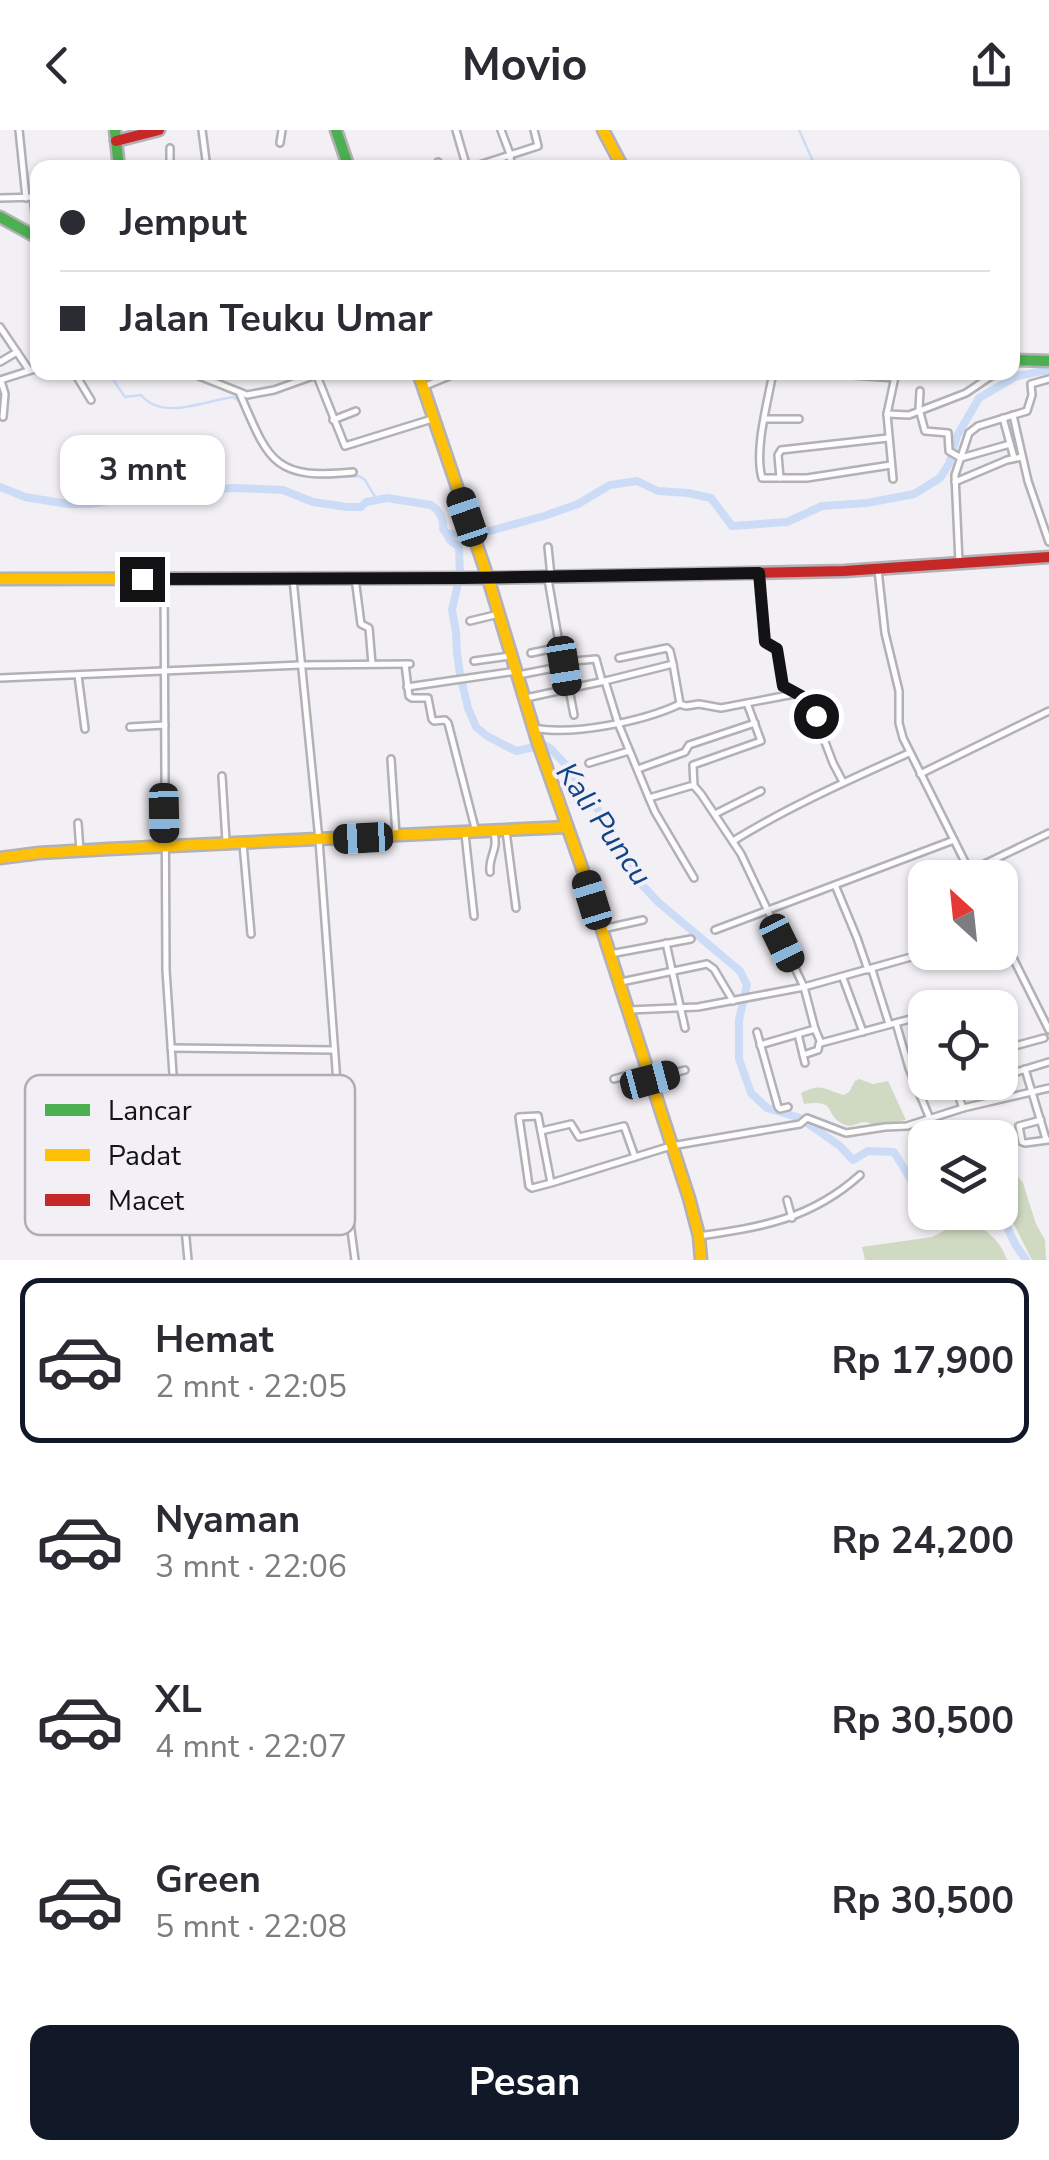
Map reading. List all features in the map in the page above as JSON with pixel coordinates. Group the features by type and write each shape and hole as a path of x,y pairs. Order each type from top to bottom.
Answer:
{"main road":[{"path":"118,160 116,135 159,130"},
{"path":"336,130 346,160"},
{"path":"602,130 618,160"},
{"path":"0,217 30,232"},
{"path":"1020,360 1049,361"},
{"path":"421,380 671,1146 699,1236 701,1260"},
{"path":"0,579 759,573 878,570 1049,557"},
{"path":"0,858 80,850 568,827"}],"street":[{"path":"19,130 30,187"},
{"path":"202,130 206,160"},
{"path":"280,142 282,130"},
{"path":"458,130 466,160"},
{"path":"501,130 510,160"},
{"path":"492,160 539,145 534,130"},
{"path":"170,148 170,160"},
{"path":"0,198 30,197"},
{"path":"0,328 30,366"},
{"path":"0,362 17,352"},
{"path":"3,417 5,394 1,380 30,370"},
{"path":"79,380 91,400"},
{"path":"208,380 252,395 303,380"},
{"path":"322,380 333,420 346,446 434,418"},
{"path":"423,386 438,380"},
{"path":"772,380 760,474 763,478 807,478 891,465"},
{"path":"892,480 887,414 895,380"},
{"path":"887,414 909,415 966,393 985,380"},
{"path":"955,454 972,429 1028,410 1032,383 1049,380"},
{"path":"920,391 919,409 926,432 948,434 955,454 959,562"},
{"path":"240,394 267,450 284,467 312,474 353,472"},
{"path":"333,420 356,412"},
{"path":"1013,415 1018,457"},
{"path":"1002,418 1049,542"},
{"path":"765,420 799,419"},
{"path":"780,478 781,450 888,438"},
{"path":"955,454 1010,444"},
{"path":"956,482 1018,457"},
{"path":"548,547 549,576 574,715"},
{"path":"122,566 122,578"},
{"path":"878,570 886,634 899,691 899,722 910,753 965,860"},
{"path":"759,573 765,642 777,649 783,686 811,705 844,782"},
{"path":"354,578 361,624 369,628 372,664"},
{"path":"164,579 166,970 173,1075"},
{"path":"293,579 319,840 335,1075"},
{"path":"470,620 499,614"},
{"path":"531,653 560,647"},
{"path":"624,676 618,657 667,648 679,704"},
{"path":"474,662 512,656"},
{"path":"407,687 596,658 652,808 694,878"},
{"path":"0,678 408,664 410,698 428,698 434,721 448,723 470,832 474,916"},
{"path":"526,698 672,664"},
{"path":"78,675 85,729"},
{"path":"538,739 561,731 618,723 679,704 716,708 797,694"},
{"path":"694,786 692,766 761,741 747,702"},
{"path":"920,774 1049,711"},
{"path":"638,769 684,753 689,745 756,723"},
{"path":"130,727 164,726"},
{"path":"588,763 629,751"},
{"path":"733,841 844,782 910,753"},
{"path":"391,759 396,836"},
{"path":"222,776 226,844"},
{"path":"650,798 694,786"},
{"path":"694,786 733,841 804,987 819,1043 818,1050 803,1055"},
{"path":"715,814 760,791"},
{"path":"78,823 80,850"},
{"path":"506,830 516,908"},
{"path":"490,872 489,861 496,844 493,831"},
{"path":"998,860 1049,833"},
{"path":"715,930 954,840"},
{"path":"243,844 252,934"},
{"path":"835,885 930,1119"},
{"path":"601,929 643,920"},
{"path":"608,954 691,938"},
{"path":"666,943 685,1028"},
{"path":"626,1010 682,1008 741,999 804,987 908,958"},
{"path":"618,982 707,964 741,999"},
{"path":"1018,968 1046,1024"},
{"path":"842,977 863,1032"},
{"path":"819,1043 908,1019"},
{"path":"760,1045 815,1029"},
{"path":"757,1032 779,1108 788,1107"},
{"path":"798,1034 806,1064"},
{"path":"1018,1045 1044,1038"},
{"path":"171,1048 333,1050"},
{"path":"1018,1071 1049,1062"},
{"path":"1024,1069 1033,1091 1040,1118 1048,1139 1023,1143 1019,1126 1040,1118 1049,1113"},
{"path":"614,1079 685,1070"},
{"path":"1018,1095 1049,1088"},
{"path":"960,1100 963,1108"},
{"path":"551,1182 538,1116 518,1118 532,1188 671,1146 800,1124 807,1118 846,1133 907,1126 999,1100"},
{"path":"541,1131 571,1124 578,1137 624,1126 635,1158"},
{"path":"699,1236 792,1218 828,1200 860,1175"},
{"path":"786,1200 792,1218"},
{"path":"185,1235 188,1260"},
{"path":"351,1235 355,1260"}],"green space":[{"path":"859,1079 873,1084 888,1081 906,1120 852,1126 837,1120 822,1103 804,1104 801,1093 819,1087 844,1095"},
{"path":"1018,1177 1045,1240 1046,1260 1032,1260 1017,1230"},
{"path":"946,1230 984,1230 1000,1246 1007,1260 865,1260 862,1247 932,1237"}],"waterway":[{"path":"799,130 812,160"},
{"path":"17,348 30,366"},
{"path":"1020,375 1049,370"},
{"path":"113,380 125,397 141,395 161,407 184,407 233,397 239,401 260,444 281,468 311,477 359,476 377,500"},
{"path":"0,487 25,497 68,504 190,496 235,488 283,490 313,502 347,507 361,507 366,502 387,498 431,505 441,516 447,534 486,532 544,516 578,504 610,485 637,481 658,491 711,498 732,526 787,522 822,506 914,494 940,478 949,464 957,436 979,398 1010,380"},
{"name":"Kali Puncu","path":"447,534 459,547 460,575 452,610 460,674 476,727 516,751 544,745 550,748 592,800 633,875 658,902 740,971 747,985 739,1020 739,1059 751,1093 767,1108 800,1118 853,1160 868,1151 894,1152 908,1175"},
{"name":"Kali Puncu","path":"1008,1230 1026,1260"}],"traffic: fast":[{"path":"115,130 118,160"},
{"path":"336,130 346,160"},
{"path":"0,217 30,234"},
{"path":"1020,360 1049,361"}],"traffic: slow":[{"path":"603,130 619,160"},
{"path":"421,380 689,1198 701,1260"},
{"path":"0,579 700,574"},
{"path":"0,858 109,849 567,827"}],"traffic: jam":[{"path":"116,141 159,130"},
{"path":"700,574 844,571 1049,557"}],"route":[{"path":"142,579 759,573 765,642 777,649 783,686 807,699 816,716"}]}
